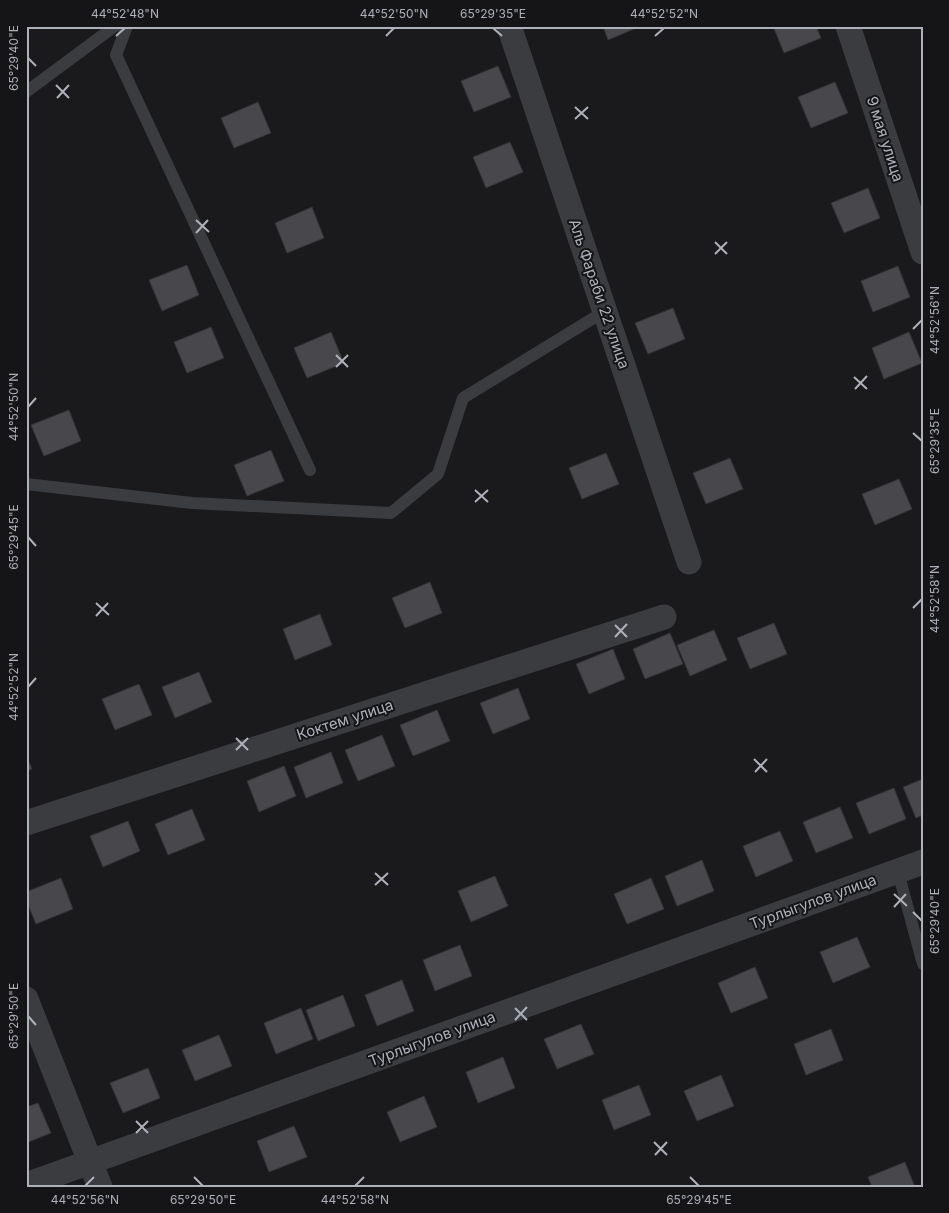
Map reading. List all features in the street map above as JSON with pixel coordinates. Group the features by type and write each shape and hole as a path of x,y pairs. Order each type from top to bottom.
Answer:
{"street":[{"name":"Аль Фараби 22 улица","path":"509,26 689,562"},
{"name":"9 мая улица","path":"848,26 923,252"},
{"name":"Коктем улица","path":"26,823 664,617"},
{"name":"Турлыгулов улица","path":"26,1185 923,862"},
{"path":"26,999 100,1187"}],"lane":[{"path":"26,92 115,26"},
{"path":"127,26 116,55 310,470"},
{"path":"26,484 192,502 390,513 438,474 463,398 605,311"},
{"path":"898,872 923,964"}],"building":[{"path":"603,26 641,26 608,40"},
{"path":"773,26 816,26 821,38 784,53"},
{"path":"498,66 511,97 474,112 461,81"},
{"path":"835,82 848,113 811,128 798,97"},
{"path":"258,102 271,133 234,148 221,118"},
{"path":"510,142 523,172 486,188 473,157"},
{"path":"868,188 880,218 844,233 831,203"},
{"path":"312,207 324,238 287,253 275,223"},
{"path":"187,265 199,295 162,311 149,280"},
{"path":"898,266 910,297 873,312 861,281"},
{"path":"673,308 685,339 648,354 635,323"},
{"path":"211,327 224,358 187,373 174,342"},
{"path":"331,332 344,363 307,378 294,348"},
{"path":"909,332 922,363 884,379 872,348"},
{"path":"69,410 81,441 44,456 31,425"},
{"path":"271,450 284,481 247,496 234,465"},
{"path":"606,453 619,484 582,499 569,468"},
{"path":"730,458 743,489 706,504 693,473"},
{"path":"899,479 912,509 875,525 862,494"},
{"path":"430,582 442,613 405,628 392,598"},
{"path":"320,614 332,645 295,660 283,629"},
{"path":"774,623 787,654 750,669 737,638"},
{"path":"714,630 727,660 690,676 677,645"},
{"path":"670,633 683,664 645,679 633,649"},
{"path":"613,649 625,679 589,694 576,664"},
{"path":"199,672 212,702 175,718 162,687"},
{"path":"139,684 152,715 115,730 102,699"},
{"path":"518,688 530,719 493,734 480,703"},
{"path":"437,710 450,741 413,756 400,725"},
{"path":"382,735 395,766 358,781 345,750"},
{"path":"331,752 343,783 306,798 294,767"},
{"path":"26,755 32,769 26,771"},
{"path":"284,766 296,796 259,812 247,781"},
{"path":"923,779 923,815 916,818 903,787"},
{"path":"894,788 906,819 869,834 856,803"},
{"path":"840,807 853,838 816,853 803,822"},
{"path":"192,809 205,840 168,855 155,824"},
{"path":"128,821 140,851 103,867 90,836"},
{"path":"780,831 793,861 756,877 743,846"},
{"path":"702,860 714,891 677,906 665,876"},
{"path":"495,876 508,906 471,922 458,891"},
{"path":"61,878 73,909 36,924 26,900 26,892"},
{"path":"651,878 664,909 627,924 614,894"},
{"path":"857,937 870,967 833,983 820,952"},
{"path":"460,945 472,976 435,991 423,960"},
{"path":"755,967 768,998 731,1013 718,983"},
{"path":"402,980 414,1011 377,1026 365,995"},
{"path":"343,995 355,1026 318,1041 306,1010"},
{"path":"301,1008 313,1039 276,1054 264,1023"},
{"path":"581,1024 594,1054 557,1069 544,1039"},
{"path":"831,1029 843,1060 806,1075 794,1044"},
{"path":"219,1035 232,1066 195,1081 182,1050"},
{"path":"503,1057 515,1088 478,1103 466,1072"},
{"path":"148,1068 160,1098 123,1113 110,1083"},
{"path":"721,1075 734,1106 697,1121 684,1091"},
{"path":"639,1085 651,1115 614,1130 602,1100"},
{"path":"424,1096 437,1127 400,1142 387,1112"},
{"path":"38,1103 51,1133 26,1143 26,1107"},
{"path":"294,1126 307,1157 269,1172 257,1141"},
{"path":"905,1162 915,1187 872,1187 868,1177"}]}
